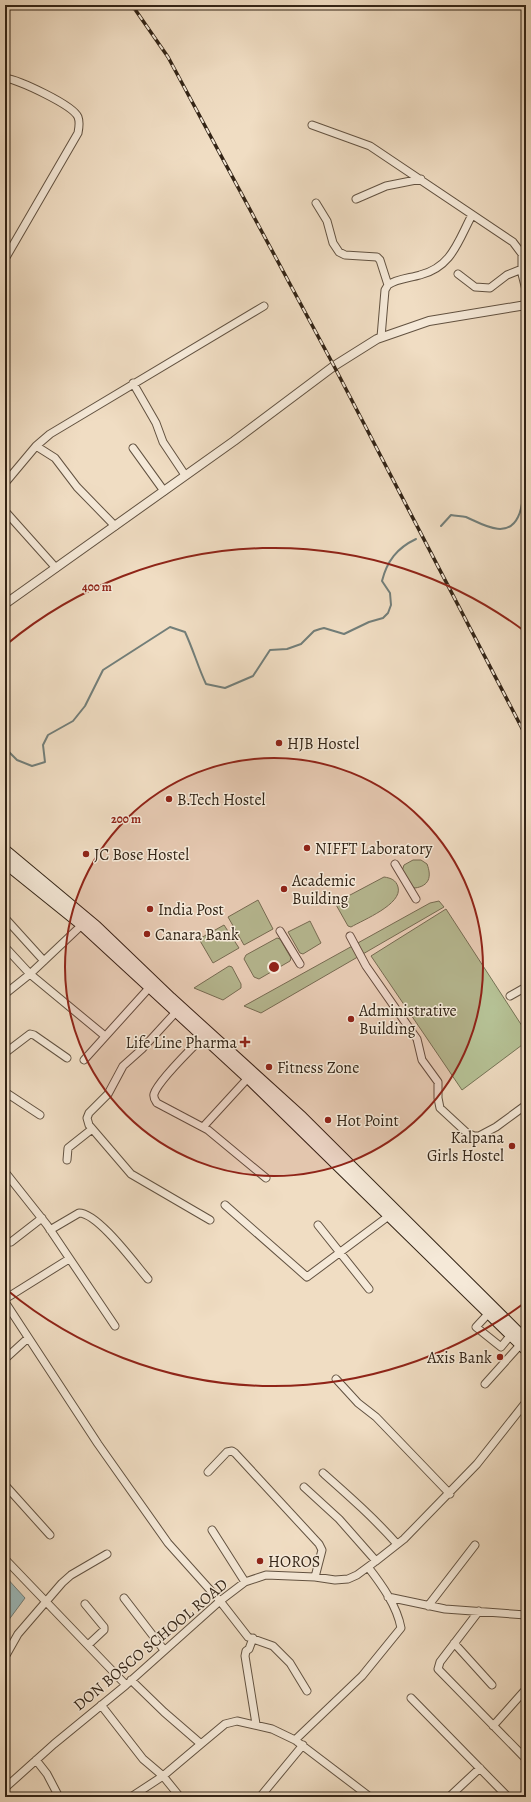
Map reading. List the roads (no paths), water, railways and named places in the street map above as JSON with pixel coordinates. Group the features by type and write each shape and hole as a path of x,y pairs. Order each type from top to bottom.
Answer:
{"main road":[{"path":"5,850 302,1117 524,1345"},
{"path":"5,864 85,922 149,988 248,1078 390,1215 510,1336 524,1345"}],"street":[{"path":"5,259 78,132 79,121 74,110 31,87 6,80"},
{"path":"312,125 370,146 421,179 518,247 523,260 523,280 526,290"},
{"path":"356,199 382,187 421,179"},
{"path":"316,203 327,221 333,243 339,252 346,255 377,257 380,260 388,285"},
{"path":"381,337 385,290 388,285 432,272 439,268 449,258 472,214"},
{"path":"458,274 475,287 490,288 507,275 522,269"},
{"path":"5,604 115,526 334,366 381,337 429,321 526,304"},
{"path":"5,483 36,446 50,434 264,306"},
{"path":"133,383 156,423 163,442 185,475"},
{"path":"36,446 55,458 77,487 115,526"},
{"path":"133,448 164,490"},
{"path":"5,511 56,568"},
{"path":"395,864 416,899"},
{"path":"5,918 44,961"},
{"path":"5,994 30,974 85,922"},
{"path":"280,930 300,964"},
{"path":"350,936 366,966 417,1039 422,1060 438,1082 438,1098 440,1108 467,1133 474,1136 479,1136 496,1127 526,1105"},
{"path":"5,947 30,974 105,1036"},
{"path":"510,996 526,987"},
{"path":"84,1060 149,988"},
{"path":"176,1012 142,1049 123,1066 108,1094 89,1112 87,1118 92,1128 131,1174 210,1220"},
{"path":"5,1054 30,1034 34,1035 66,1058"},
{"path":"203,1037 162,1082 154,1094 154,1099 157,1103 203,1127 266,1178"},
{"path":"203,1127 248,1078"},
{"path":"5,1092 40,1115"},
{"path":"67,1160 68,1148 92,1128"},
{"path":"5,1172 42,1218 115,1326"},
{"path":"225,1205 307,1277 390,1215"},
{"path":"50,1230 79,1213 84,1213 107,1230 148,1279"},
{"path":"11,1242 42,1218"},
{"path":"318,1225 369,1289"},
{"path":"5,1299 69,1259"},
{"path":"5,1302 134,1497 168,1543 220,1601 248,1637 278,1650 290,1663 307,1691"},
{"path":"488,1314 476,1327 501,1347 510,1336"},
{"path":"5,1359 28,1338"},
{"path":"485,1384 524,1345"},
{"path":"336,1379 358,1403 376,1417 450,1494"},
{"name":"DON BOSCO SCHOOL ROAD","path":"5,1788 220,1601 245,1582 266,1575 315,1577 335,1580 348,1579 357,1575 368,1567 397,1544 450,1494 477,1464 526,1402"},
{"path":"208,1472 227,1452 232,1451 319,1544 322,1550 315,1577"},
{"path":"323,1473 352,1498 397,1544"},
{"path":"5,1485 50,1535"},
{"path":"304,1487 339,1519 376,1561"},
{"path":"212,1530 245,1582"},
{"path":"428,1606 475,1545"},
{"path":"5,1657 18,1634 46,1601 71,1575 107,1554"},
{"path":"5,1559 88,1645 128,1682 201,1744"},
{"path":"295,1740 362,1676 401,1628 399,1618 382,1584 368,1567"},
{"path":"388,1596 445,1609 526,1615"},
{"path":"124,1598 164,1650"},
{"path":"85,1604 104,1627 104,1630 88,1645"},
{"path":"479,1611 440,1662 438,1669 526,1759"},
{"path":"253,1638 245,1656 256,1724"},
{"path":"454,1643 492,1685"},
{"path":"493,1726 526,1689"},
{"path":"411,1698 507,1797"},
{"path":"101,1705 143,1759 163,1776 180,1797"},
{"path":"131,1797 163,1776 225,1724 237,1721 256,1724 272,1729 295,1740 370,1797"},
{"path":"260,1797 302,1745"},
{"path":"36,1760 47,1774 59,1797"},
{"path":"449,1797 480,1768"}],"water":[{"path":"5,1576 25,1598 5,1625"}],"waterway":[{"path":"441,526 451,515 466,517 494,528 507,528 513,524 520,513 526,480"},
{"path":"5,748 17,760 32,766 45,762 43,745 48,735 73,721 85,706 103,670 170,627 185,632 206,684 225,688 253,676 270,650 287,649 301,644 314,631 320,629 324,628 344,634 369,622 383,618 388,613 391,605 390,593 382,581 384,574 390,561 398,551 416,539"}],"railway":[{"path":"132,5 168,57 334,366 526,736"}],"place":[{"name":"HJB Hostel","path":"279,743"},
{"name":"B.Tech Hostel","path":"169,799"},
{"name":"NIFFT Laboratory","path":"307,848"},
{"name":"JC Bose Hostel","path":"86,854"},
{"name":"Academic Building","path":"284,889"},
{"name":"India Post","path":"150,909"},
{"name":"Canara Bank","path":"147,934"},
{"name":"Administrative Building","path":"351,1019"},
{"name":"Life Line Pharma","path":"245,1042"},
{"name":"Fitness Zone","path":"269,1067"},
{"name":"Hot Point","path":"328,1120"},
{"name":"Kalpana Girls Hostel","path":"512,1146"},
{"name":"Axis Bank","path":"500,1357"},
{"name":"HOROS","path":"260,1561"}]}
